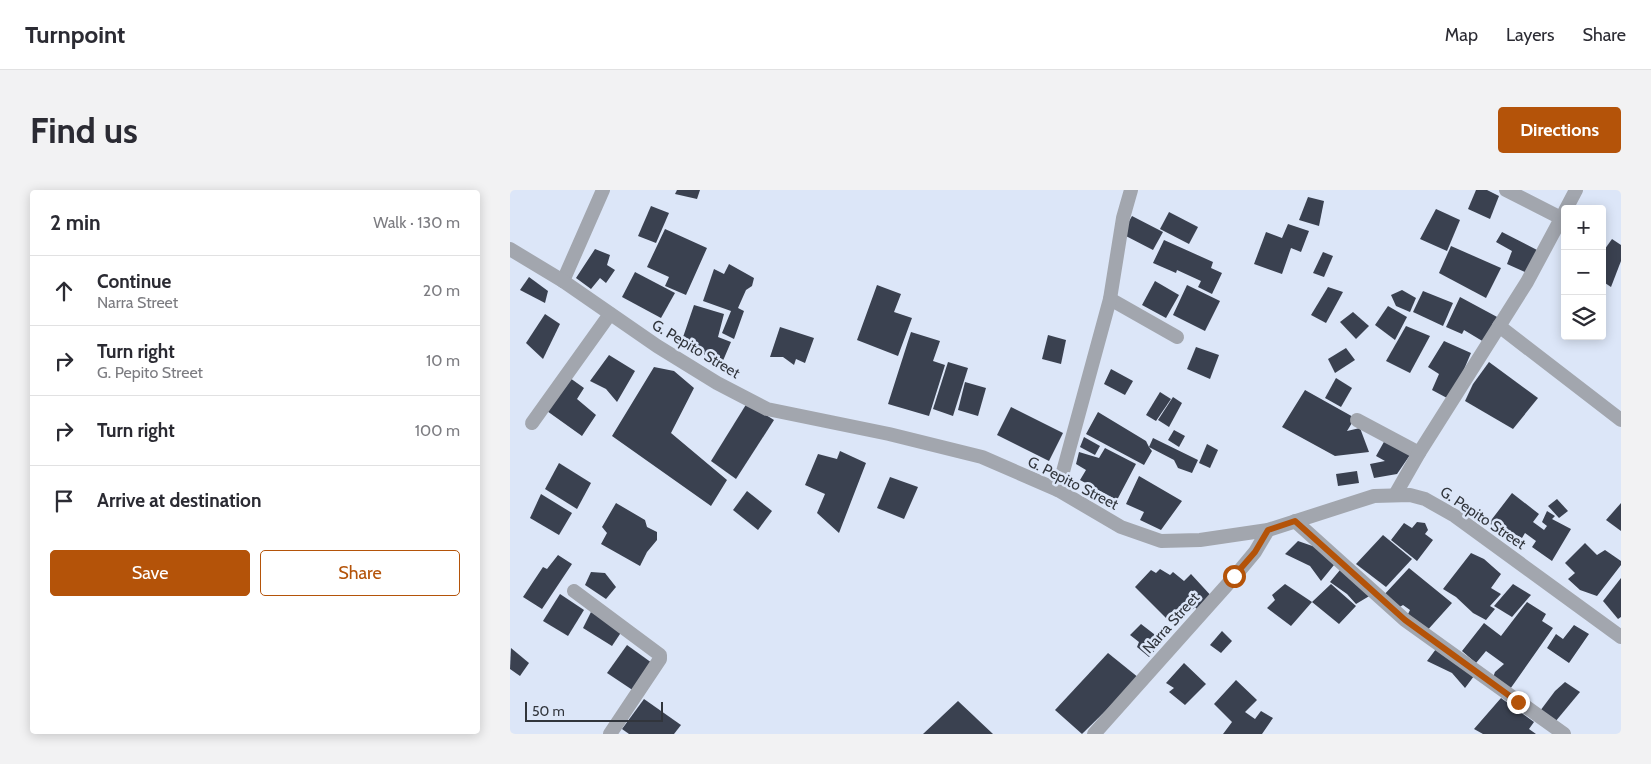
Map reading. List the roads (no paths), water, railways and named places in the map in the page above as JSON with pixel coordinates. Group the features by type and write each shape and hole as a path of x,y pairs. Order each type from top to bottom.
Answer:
{"street":[{"path":"563,281 603,190"},
{"path":"1058,490 1110,299 1123,218 1130,190"},
{"path":"1506,190 1561,211"},
{"path":"1568,205 1576,190"},
{"path":"1395,495 1418,453 1527,282 1561,218"},
{"name":"G. Pepito Street","path":"510,249 563,281 657,346 717,383 767,408 889,434 982,457 1058,490 1121,527 1161,541 1200,540 1268,530 1374,496 1395,495 1425,499 1455,516 1621,637"},
{"path":"1110,299 1177,337"},
{"path":"532,422 610,314"},
{"path":"1499,326 1621,420"},
{"path":"1357,420 1418,453"},
{"path":"1295,521 1405,620 1564,734"},
{"name":"Narra Street","path":"1094,734 1255,552 1268,530"},
{"path":"574,591 660,655 660,658 610,734"}]}
